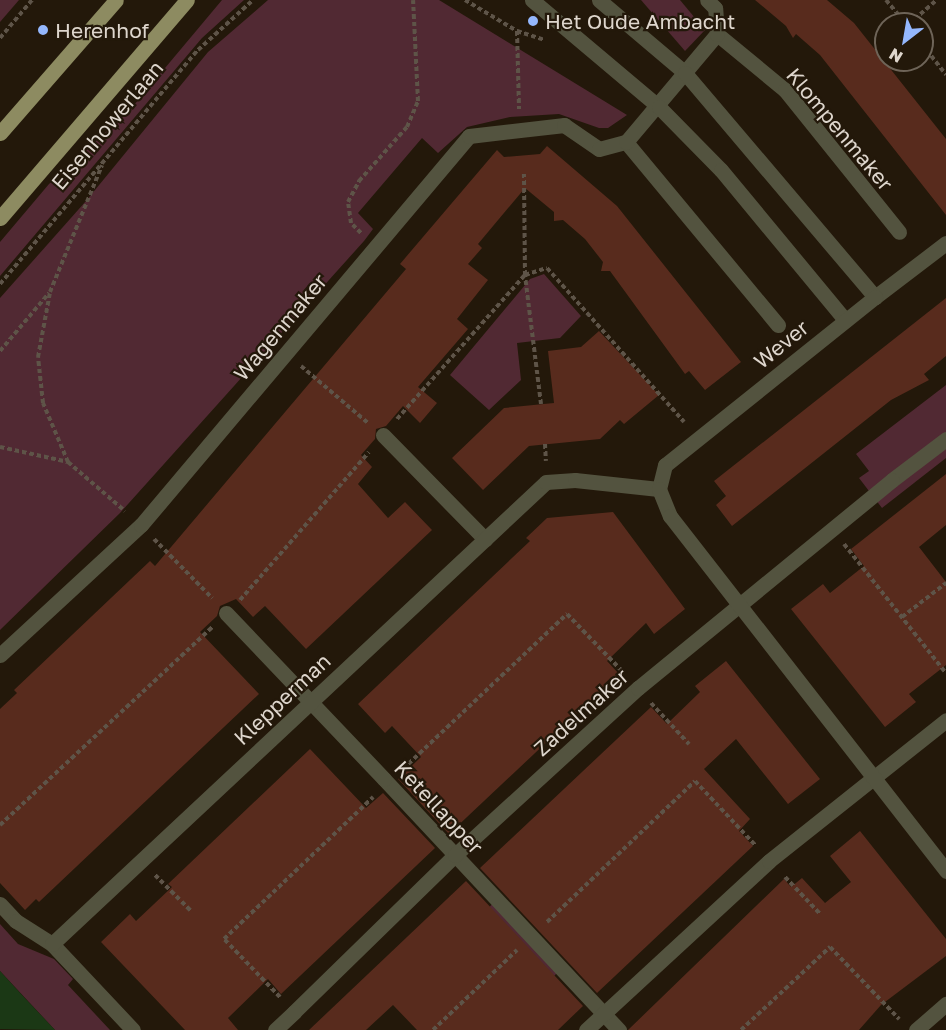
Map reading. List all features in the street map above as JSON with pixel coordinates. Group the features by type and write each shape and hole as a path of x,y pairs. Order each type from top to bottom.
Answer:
{"main road":[{"path":"0,133 116,0"},
{"name":"Eisenhowerlaan","path":"0,218 187,0"}],"street":[{"path":"532,0 659,107 721,170 845,320"},
{"path":"599,0 685,73 875,297"},
{"path":"707,0 715,8 717,34 659,107 626,142 778,325"},
{"name":"Klompenmaker","path":"717,34 785,90 899,232"},
{"name":"Wagenmaker","path":"0,655 141,525 469,136 564,125 599,149 626,142"},
{"name":"Wever","path":"659,489 665,465 845,320 946,243"},
{"path":"383,435 485,539"},
{"name":"Zadelmaker","path":"455,855 638,688 831,528 946,439"},
{"name":"Klepperman","path":"52,944 546,482 575,480 659,489"},
{"path":"659,489 670,516 946,871"},
{"name":"Ketellapper","path":"226,613 619,1030"},
{"path":"585,1030 769,861 946,720"},
{"path":"275,1030 455,855"},
{"path":"0,904 16,921 52,944 133,1030"},
{"path":"916,1030 946,1004"}],"path":[{"path":"0,38 32,0"},
{"name":"Eisenhowerlaan","path":"0,284 198,50 253,0"},
{"path":"374,247 351,223 348,202 359,181 407,127 418,101 413,0"},
{"path":"465,0 517,31 548,41"},
{"path":"886,0 896,12"},
{"path":"922,12 937,0"},
{"path":"517,31 520,129"},
{"path":"934,60 946,75"},
{"path":"104,161 50,292 38,357 43,404 68,462 141,525"},
{"path":"542,404 525,275 547,268 698,438"},
{"path":"0,351 50,292"},
{"path":"286,353 383,435"},
{"path":"0,447 68,462"},
{"path":"831,528 946,673"},
{"path":"902,617 946,583"},
{"path":"0,825 226,613"},
{"path":"638,688 688,744"},
{"path":"433,1030 695,781 821,915"},
{"path":"141,860 192,912"},
{"path":"741,1030 830,947 901,1022"}],"shaded area":[{"path":"0,0 19,0 0,22"},
{"path":"222,0 244,0 202,38 0,276 0,242 49,184 129,111"},
{"path":"268,0 439,0 627,115 608,128 599,128 559,114 510,117 467,127 438,153 422,138 358,213 373,229 364,241 120,513 0,630 0,298 86,201 208,52"},
{"path":"641,0 680,0 705,30 685,51"},
{"path":"544,274 581,316 560,338 517,343 521,380 489,410 450,375 530,279"},
{"path":"946,385 946,458 882,508 859,478 869,471 856,454"},
{"path":"494,902 559,971 548,982 485,912"},
{"path":"0,924 18,944 54,959 73,979 68,985 110,1030 55,1030 0,971"},
{"path":"0,971 21,994 55,1030 0,1029"}],"building":[{"path":"755,0 827,0 854,23 874,48 874,72 893,72 946,139 946,215 820,55 796,34 793,38 786,26"},
{"path":"547,146 617,206 741,362 705,390 689,371 685,374 610,271 601,271 603,262 585,239 563,220 554,221 554,212 525,188 478,244 482,248 468,264 488,280 457,319 468,329 418,387 437,403 420,423 403,406 386,426 376,429 375,439 361,455 372,467 358,484 388,518 405,502 432,530 306,649 265,606 253,617 236,599 220,606 217,616 200,632 259,694 39,902 36,899 25,910 0,883 0,709 17,693 14,690 150,561 155,566 406,269 400,264 497,150 504,157 540,154"},
{"path":"946,298 946,356 924,374 929,380 891,400 732,526 716,505 726,496 714,481"},
{"path":"599,331 659,395 624,424 620,420 600,439 529,446 483,490 452,458 504,408 554,403 548,351 581,347"},
{"path":"946,474 946,525 919,547 946,582 946,665 909,694 916,702 885,727 791,609 823,584 830,593 864,566 851,549"},
{"path":"613,512 685,609 654,634 646,623 607,661 619,674 449,834 398,779 421,757 392,726 385,733 358,704 530,541 526,538 547,518"},
{"path":"726,661 820,779 788,804 736,739 704,769 750,819 739,831 753,846 597,993 480,868 651,707 667,724 700,692 695,686"},
{"path":"310,749 366,808 383,793 435,848 281,994 268,979 228,1018 238,1030 185,1030 101,942 130,914 136,921 172,887 168,884"},
{"path":"860,831 946,939 946,956 881,1005 859,1030 628,1030 784,879 791,887 802,878 825,903 851,882 830,856"},
{"path":"466,881 583,1006 558,1030 417,1030 393,1005 366,1030 309,1030"}],"place":[{"name":"Het Oude Ambacht","path":"533,21"},
{"name":"Herenhof","path":"43,30"}]}
